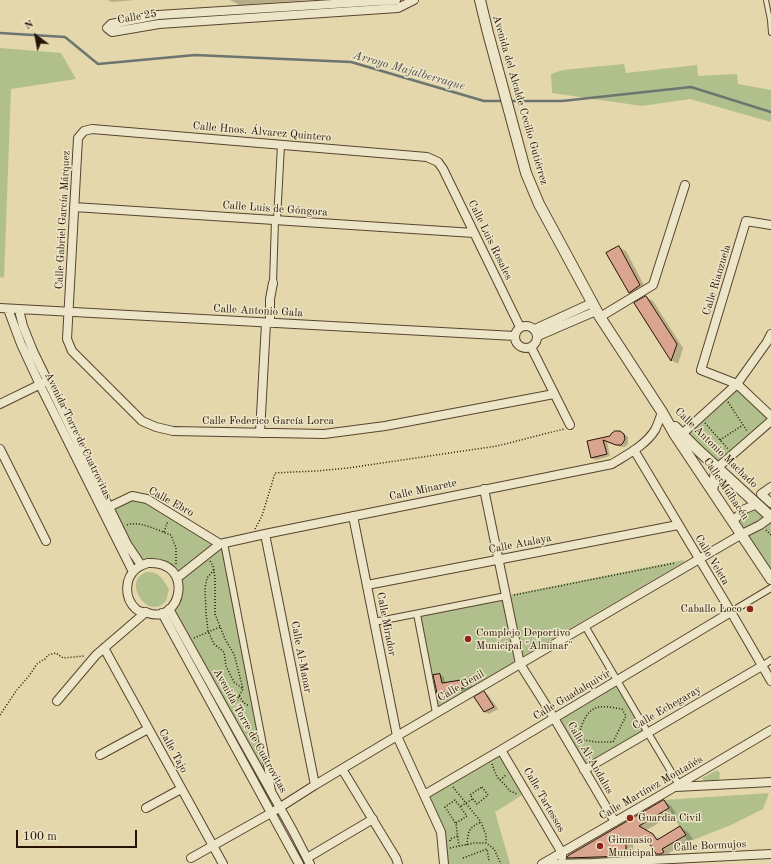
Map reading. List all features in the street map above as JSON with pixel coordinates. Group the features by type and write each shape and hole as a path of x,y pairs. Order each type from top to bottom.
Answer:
{"street":[{"name":"Calle 25","path":"396,0 158,15 111,24 107,28 112,32 159,24 398,8 414,0"},
{"name":"Avenida del Alcalde Cecilio Gutiérrez","path":"480,0 526,173 539,204 596,310 662,412"},
{"name":"Calle Hnos. Álvarez Quintero","path":"84,131 92,129 427,157 438,162"},
{"name":"Calle Gabriel García Márquez","path":"69,312 78,138 84,131"},
{"path":"260,432 270,299 273,283 281,145"},
{"name":"Calle Luis Rosales","path":"438,162 443,169 520,327"},
{"path":"536,333 596,310 653,285 685,185"},
{"name":"Calle Luis de Góngora","path":"74,207 474,233"},
{"name":"Calle Rianzuela","path":"737,384 701,370 746,221 771,225"},
{"name":"Calle Antonio Gala","path":"4,309 515,336"},
{"name":"Avenida Torre de Cuatrovitas","path":"4,309 20,344 44,383 127,544 141,565"},
{"name":"Avenida Torre de Cuatrovitas","path":"19,310 23,326 44,383 133,572"},
{"name":"Calle Federico García Lorca","path":"69,312 67,339 72,351 142,421 156,427 174,431 324,434 385,426 554,394"},
{"path":"520,327 532,327 536,333 536,343 531,347 525,348 518,345 515,340 515,336 520,327"},
{"path":"682,434 737,384 771,334"},
{"path":"531,347 570,425"},
{"path":"0,404 44,383"},
{"path":"737,384 771,416"},
{"name":"Calle Antonio Machado","path":"662,412 717,468 759,499 770,511"},
{"name":"Calle Minarete","path":"176,577 222,543 612,464 634,450 646,440 654,431 662,412"},
{"name":"Calle Mulhacén","path":"662,412 675,435 771,578"},
{"path":"712,490 717,468 771,421"},
{"path":"0,449 46,541"},
{"name":"Calle Veleta","path":"634,450 771,681"},
{"path":"733,521 771,487"},
{"path":"484,489 520,664"},
{"name":"Calle Ebro","path":"109,507 132,496 147,499 222,543"},
{"name":"Calle Genil","path":"191,858 271,813 436,713 742,534 760,525 770,511"},
{"name":"Calle Mirador","path":"353,516 397,736 441,832 444,864"},
{"name":"Calle Atalaya","path":"367,585 678,525"},
{"name":"Calle Al-Manar","path":"265,534 315,785"},
{"path":"222,543 273,796"},
{"path":"148,563 162,564 169,568 176,577 179,585 177,598 174,604 162,614 153,615 138,610 132,606 129,599 127,585 129,578 141,565 148,563"},
{"path":"731,612 771,588"},
{"path":"374,622 506,596"},
{"name":"Avenida Torre de Cuatrovitas","path":"169,609 309,861"},
{"path":"57,701 96,655 146,612"},
{"name":"Calle Guadalquivir","path":"424,794 501,750 731,612"},
{"name":"Avenida Torre de Cuatrovitas","path":"162,614 299,864"},
{"path":"416,614 436,713"},
{"path":"585,626 648,733 677,786 771,782"},
{"name":"Calle Tajo","path":"104,648 223,864"},
{"path":"762,666 771,660"},
{"name":"Calle Al-Andalus","path":"520,664 554,718 615,822"},
{"name":"Calle Echegaray","path":"584,770 762,666"},
{"path":"100,755 148,729"},
{"name":"Calle Martínez Montañés","path":"542,864 771,730"},
{"name":"Calle Tartessos","path":"501,750 562,853"},
{"path":"342,769 396,858 398,864"},
{"path":"146,808 181,789"},
{"path":"309,861 373,819"},
{"path":"562,853 562,864"},
{"name":"Calle Bormujos","path":"553,864 736,860 771,854"}],"lane":[{"path":"766,0 771,33"}],"path":[{"path":"724,396 752,438"},
{"path":"700,417 733,454"},
{"path":"249,537 262,516 275,473 348,468 497,446 571,427 570,425"},
{"path":"720,440 743,425"},
{"path":"164,532 172,514"},
{"path":"119,528 130,523 142,524 171,535 176,548 176,577"},
{"path":"205,556 213,566 214,570 215,614 225,639 234,654 243,689 237,700 224,707"},
{"path":"506,596 680,562"},
{"path":"214,570 207,578 205,588 208,631 214,644 224,652 226,666 234,682 243,689"},
{"path":"187,641 220,626"},
{"path":"0,715 33,669 48,655 56,653 63,658 96,655"},
{"path":"239,696 244,703 249,706 256,706"},
{"path":"569,745 577,739 579,738 580,731 587,714 594,709 599,707 622,709 625,713 626,716 613,742 596,742 577,739"},
{"path":"489,757 497,778 510,791 517,794"},
{"path":"448,780 481,822 486,835 486,842 494,849 501,864"},
{"path":"482,787 488,795 477,804 473,799 470,795 482,787"},
{"path":"461,806 473,799"},
{"path":"456,823 467,816 455,800 445,807 456,824 459,846"},
{"path":"467,845 468,833 472,826 481,822"},
{"path":"450,845 450,839 458,836"},
{"path":"443,850 486,842"},
{"path":"464,858 487,849 490,846"},
{"path":"487,849 489,861"}],"green space":[{"path":"0,48 61,53 76,79 11,89 4,278 0,277"},
{"path":"624,64 626,73 697,65 698,76 737,74 738,84 771,90 771,122 690,99 642,106 552,93 551,74 563,70"},
{"path":"737,384 771,416 717,468 682,434"},
{"path":"132,496 147,499 224,543 273,796 169,609 179,592 169,568 141,565 109,507"},
{"path":"757,504 771,517 771,577 733,521"},
{"path":"683,560 684,562 523,656 509,595"},
{"path":"146,572 154,573 160,576 169,589 166,601 155,607 146,604 139,597 137,592 136,582 141,575"},
{"name":"Complejo Deportivo Municipal \"Alminar\"","path":"506,596 520,664 436,713 417,614"},
{"path":"617,680 648,733 584,770 554,718"},
{"path":"500,752 522,795 495,812 510,864 444,864 441,832 424,795"},
{"path":"717,770 720,773 719,781 705,782 702,778"},
{"path":"769,793 763,809 731,825 688,842 664,800"}],"building":[{"path":"619,246 640,285 629,293 606,253"},
{"path":"646,296 677,344 671,361 634,303"},
{"path":"615,431 620,431 624,434 625,439 623,443 621,445 616,445 603,440 607,454 591,458 587,441 610,436"},
{"path":"440,674 442,683 466,680 468,687 437,693 433,675"},
{"path":"484,691 494,707 484,712 474,697"},
{"path":"664,800 669,808 639,826 653,834 657,840 680,826 686,835 662,849 664,852 661,854 656,854 646,838 626,838 626,856 567,858 568,856"}],"waterway":[{"name":"Arroyo Majalberraque","path":"0,33 65,37 98,64 195,55 351,62 484,101 503,101"},
{"name":"Arroyo Majalberraque","path":"508,101 562,101 691,87 771,112"}],"place":[{"name":"Caballo Loco","path":"750,609"},
{"name":"Complejo Deportivo Municipal \"Alminar\"","path":"468,639"},
{"name":"Guardia Civil","path":"630,818"},
{"name":"Gimnasio Municipal","path":"600,846"}]}
